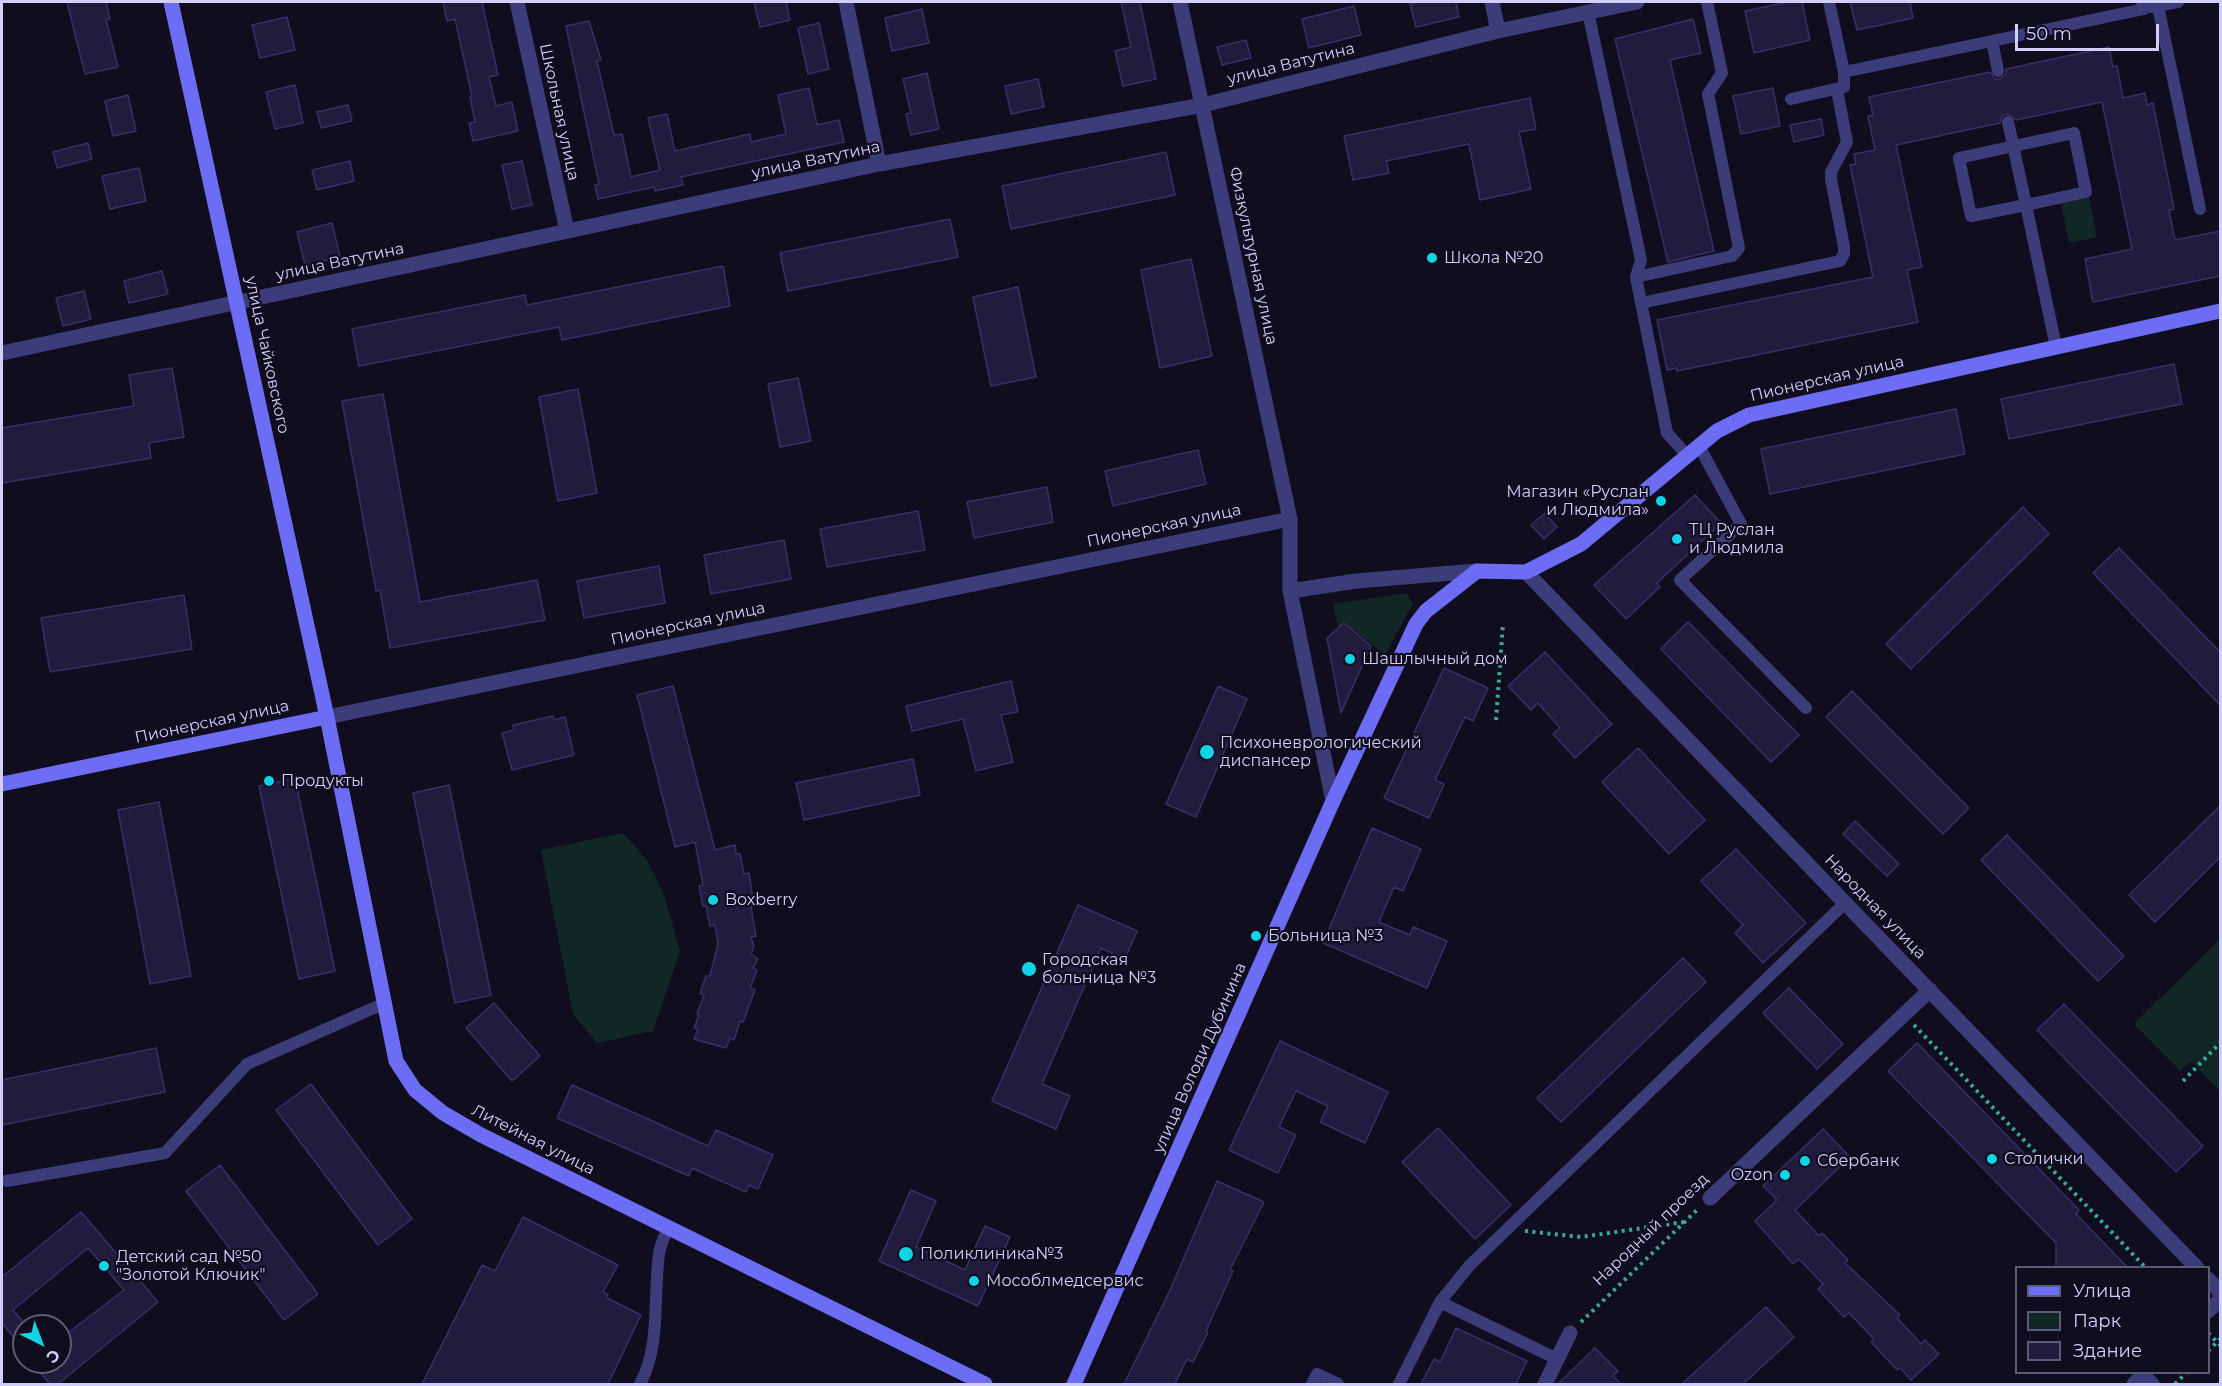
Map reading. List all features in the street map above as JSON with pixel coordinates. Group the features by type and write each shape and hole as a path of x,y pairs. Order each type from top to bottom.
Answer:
{"street":[{"name":"улица Чайковского","path":"171,2 327,717"},
{"name":"Школьная улица","path":"517,2 567,231"},
{"path":"846,2 879,164"},
{"name":"Физкультурная улица","path":"1180,2 1290,519"},
{"path":"1492,2 1498,31"},
{"name":"улица Ватутина","path":"2,353 879,164 1203,105 1498,31 1637,2"},
{"name":"Пионерская улица","path":"1290,591 1356,581 1477,572 1526,572 1581,544 1717,431 1749,415 2220,311"},
{"path":"1290,519 1290,591 1333,801"},
{"name":"Пионерская улица","path":"2,784 1290,519"},
{"name":"улица Володи Дубинина","path":"1074,1384 1333,801 1416,624 1426,611 1477,572"},
{"name":"Народная улица","path":"1526,572 2195,1266"},
{"name":"Литейная улица","path":"327,717 396,1061 416,1090 443,1113 481,1135 985,1384"},
{"name":"Народный проезд","path":"1710,1198 1930,990"},
{"path":"1545,1384 1570,1333"}],"lane":[{"path":"1636,277 1732,256 1739,248 1707,94 1722,73 1707,2"},
{"path":"1791,99 1837,90 1845,85 1829,2"},
{"path":"1844,72 1992,41 2143,5 2158,6 2178,2"},
{"path":"2158,6 2200,208"},
{"path":"1588,12 1641,260 1636,277 1667,433 1693,451 1741,524 1680,580 1806,708"},
{"path":"1992,41 1998,70"},
{"path":"1641,303 1840,261 1844,254 1844,247 1831,172 1847,142 1837,90"},
{"path":"2008,122 2056,347"},
{"path":"2074,134 2086,192 2026,205 1971,216 1959,158 2074,134"},
{"path":"1399,1384 1440,1302 1469,1266 1846,902"},
{"path":"7,1181 165,1153 247,1064 385,1003"},
{"path":"640,1384 645,1375 655,1330 659,1252 668,1228"},
{"path":"1440,1302 1557,1359"},
{"path":"1312,1384 1317,1374 1338,1384"}],"path":[{"path":"1496,720 1503,624"},
{"path":"1904,1014 2144,1266"},
{"path":"2182,1081 2220,1043"},
{"name":"Народный проезд","path":"1570,1333 1710,1198"},
{"path":"1507,1229 1581,1237 1685,1222"}],"green space":[{"path":"2089,198 2097,237 2069,243 2061,203"},
{"path":"1406,593 1413,603 1385,655 1345,623 1338,628 1333,604"},
{"path":"623,833 647,860 663,892 680,951 653,1031 597,1043 573,1014 541,850"},
{"path":"2220,939 2220,1091 2191,1061 2180,1071 2134,1024"}],"building":[{"path":"67,2 106,2 110,19 106,19 118,67 85,74"},
{"path":"443,2 482,2 498,75 489,77 496,106 512,102 518,131 473,141 469,123 475,122 470,97 472,96 455,19 447,21"},
{"path":"754,2 786,2 790,20 760,27"},
{"path":"1121,2 1140,2 1156,79 1123,86 1115,51 1131,47"},
{"path":"1456,2 1459,17 1416,27 1410,4"},
{"path":"1788,2 1802,2 1810,40 1754,53 1745,11"},
{"path":"1850,2 1910,2 1913,18 1857,30"},
{"path":"1354,6 1361,35 1309,48 1302,19"},
{"path":"922,9 929,43 892,51 885,18"},
{"path":"287,17 295,50 260,58 252,25"},
{"path":"1693,19 1701,53 1670,60 1714,251 1668,262 1615,39"},
{"path":"589,21 601,60 597,61 614,135 622,134 631,177 660,170 648,118 667,114 675,151 750,134 751,142 786,134 778,95 809,88 817,125 839,120 844,142 681,177 683,185 655,191 654,187 598,199 595,185 599,184 566,26"},
{"path":"819,23 829,69 808,74 798,28"},
{"path":"1246,40 1251,58 1222,65 1217,47"},
{"path":"2109,47 2113,67 2117,66 2123,98 2145,93 2147,105 2153,103 2174,209 2169,210 2175,240 2220,231 2220,276 2093,302 2085,259 2132,249 2102,102 2016,120 2007,114 2002,116 2000,123 1896,145 1922,267 1907,270 1918,322 1677,371 1677,368 1667,370 1657,320 1873,277 1850,165 1856,164 1854,154 1875,150 1868,116 1873,115 1869,97 1990,72 1995,79 2000,79 2006,74 2006,69"},
{"path":"927,73 939,129 911,135 906,114 911,113 903,79"},
{"path":"1038,79 1044,107 1011,114 1005,86"},
{"path":"295,85 303,123 275,129 266,92"},
{"path":"1773,88 1780,126 1741,134 1733,96"},
{"path":"128,95 136,131 113,136 105,101"},
{"path":"1530,98 1536,129 1519,132 1531,189 1480,200 1469,144 1386,161 1389,173 1353,180 1344,136"},
{"path":"348,105 352,121 321,128 317,112"},
{"path":"1821,119 1824,135 1794,142 1790,125"},
{"path":"88,143 92,159 57,168 53,152"},
{"path":"1166,152 1175,195 1011,229 1002,186"},
{"path":"350,161 354,181 317,190 312,170"},
{"path":"522,161 532,205 512,209 502,165"},
{"path":"139,168 146,201 110,209 102,176"},
{"path":"950,219 958,257 788,291 780,253"},
{"path":"332,223 340,257 305,265 297,232"},
{"path":"1191,259 1212,356 1160,368 1141,270"},
{"path":"723,266 730,306 562,340 559,327 359,366 352,329 525,295 527,305"},
{"path":"162,271 168,294 129,303 124,281"},
{"path":"1018,287 1036,377 991,386 973,297"},
{"path":"84,291 91,319 63,326 56,298"},
{"path":"2174,364 2182,404 2009,439 2001,399"},
{"path":"172,368 184,437 149,443 151,458 2,483 2,428 134,406 129,375"},
{"path":"798,378 811,441 780,447 768,384"},
{"path":"578,389 597,493 558,501 539,397"},
{"path":"383,394 420,602 537,580 545,620 390,648 380,590 376,591 342,401"},
{"path":"1956,409 1965,454 1770,494 1761,449"},
{"path":"1198,450 1206,484 1113,506 1105,471"},
{"path":"1047,487 1053,522 974,538 967,502"},
{"path":"1695,495 1721,523 1657,583 1660,587 1626,619 1594,585"},
{"path":"2023,507 2049,534 1911,669 1886,644"},
{"path":"918,511 925,550 827,567 820,529"},
{"path":"1545,513 1557,527 1544,539 1531,525"},
{"path":"784,540 791,579 711,594 704,555"},
{"path":"2119,548 2220,652 2220,705 2093,573"},
{"path":"659,566 665,603 584,618 577,581"},
{"path":"184,595 192,649 50,672 41,618"},
{"path":"1688,622 1799,735 1771,762 1661,649"},
{"path":"1344,623 1371,646 1341,713 1327,638"},
{"path":"1545,652 1612,724 1575,758 1553,734 1560,728 1538,703 1531,710 1508,686"},
{"path":"1444,668 1488,688 1473,721 1465,717 1435,780 1444,784 1429,818 1384,798"},
{"path":"1011,681 1018,712 1001,715 1013,762 976,771 963,719 912,731 906,706"},
{"path":"673,686 715,850 735,845 736,854 740,854 744,874 749,873 754,906 751,907 756,936 751,937 754,947 751,954 758,959 753,968 757,970 750,988 755,990 743,1022 740,1021 734,1040 730,1038 726,1048 694,1039 698,1029 694,1028 699,1015 697,1014 704,995 700,993 706,976 710,976 718,944 715,925 710,926 706,906 703,906 699,886 703,885 695,842 675,847 637,695"},
{"name":"Психоневрологический диспансер","path":"1218,686 1247,699 1196,817 1166,804"},
{"path":"1852,691 1969,808 1943,834 1826,717"},
{"path":"553,716 554,720 565,717 574,755 512,770 502,733 514,730 513,725"},
{"path":"1638,748 1705,820 1669,854 1602,782"},
{"path":"913,759 920,795 804,820 796,783"},
{"path":"295,778 335,971 299,979 259,786"},
{"path":"449,785 491,995 455,1003 413,793"},
{"path":"159,802 191,976 150,984 118,810"},
{"path":"2220,806 2220,857 2155,922 2129,895"},
{"path":"1855,821 1899,864 1887,876 1843,834"},
{"path":"1372,828 1421,849 1403,891 1394,887 1379,922 1410,935 1413,927 1447,941 1427,988 1323,943"},
{"path":"2007,835 2124,956 2098,981 1981,860"},
{"path":"1736,849 1806,923 1763,963 1735,933 1743,925 1701,881"},
{"path":"1078,905 1137,931 1125,959 1101,948 1042,1084 1070,1096 1056,1129 992,1101"},
{"path":"1683,958 1706,982 1561,1122 1537,1098"},
{"path":"1789,988 1843,1044 1817,1069 1763,1013"},
{"path":"494,1003 540,1056 512,1081 466,1028"},
{"path":"2064,1004 2203,1146 2176,1172 2037,1030"},
{"path":"1280,1041 1388,1092 1365,1143 1320,1122 1328,1106 1296,1091 1279,1127 1296,1135 1278,1173 1229,1150"},
{"path":"1917,1043 2079,1210 2076,1214 2126,1266 2056,1266 2056,1243 1888,1071"},
{"path":"156,1048 165,1092 2,1125 2,1080"},
{"path":"311,1084 412,1219 378,1245 276,1110"},
{"path":"572,1085 708,1146 716,1130 773,1155 758,1189 749,1185 746,1192 692,1168 689,1176 557,1118"},
{"path":"1438,1128 1511,1205 1475,1239 1402,1162"},
{"path":"1823,1129 1850,1157 1795,1210 1819,1236 1822,1233 1848,1260 1845,1263 1900,1315 1897,1318 1921,1344 1925,1340 1939,1354 1911,1380 1900,1368 1897,1370 1871,1342 1874,1339 1849,1313 1844,1317 1818,1289 1823,1284 1799,1259 1793,1264 1755,1221 1777,1200 1763,1186"},
{"path":"220,1165 318,1294 284,1320 186,1191"},
{"path":"1217,1181 1264,1202 1230,1270 1233,1271 1206,1331 1208,1332 1193,1362 1187,1359 1175,1384 1124,1384 1170,1290"},
{"name":"Поликлиника№3","path":"911,1190 936,1201 916,1247 965,1270 985,1226 1010,1237 978,1306 879,1261"},
{"path":"81,1212 158,1302 72,1373 72,1330 124,1290 88,1248 13,1310 16,1314 12,1314 12,1335 2,1323 2,1277"},
{"path":"523,1217 618,1265 603,1292 608,1295 607,1298 641,1315 608,1384 422,1384 482,1265 495,1271"},
{"path":"1766,1307 1794,1337 1743,1384 1682,1384"},
{"path":"1456,1328 1527,1361 1516,1384 1421,1384 1434,1359 1440,1362"},
{"path":"1595,1348 1618,1371 1613,1376 1621,1384 1558,1384"},
{"path":"41,1374 70,1374 58,1384 50,1384"}],"place":[{"name":"Школа №20","path":"1432,258"},
{"name":"Магазин «Руслан и Людмила»","path":"1661,501"},
{"name":"ТЦ Руслан и Людмила","path":"1677,539"},
{"name":"Шашлычный дом","path":"1350,659"},
{"name":"Психоневрологический диспансер","path":"1207,752"},
{"name":"Продукты","path":"269,781"},
{"name":"Boxberry","path":"713,900"},
{"name":"Больница №3","path":"1256,936"},
{"name":"Городская больница №3","path":"1029,969"},
{"name":"Столички","path":"1992,1159"},
{"name":"Сбербанк","path":"1805,1161"},
{"name":"Ozon","path":"1785,1175"},
{"name":"Поликлиника№3","path":"906,1254"},
{"name":"Детский сад №50 \"Золотой Ключик\"","path":"104,1266"},
{"name":"Мособлмедсервис","path":"974,1281"}]}
